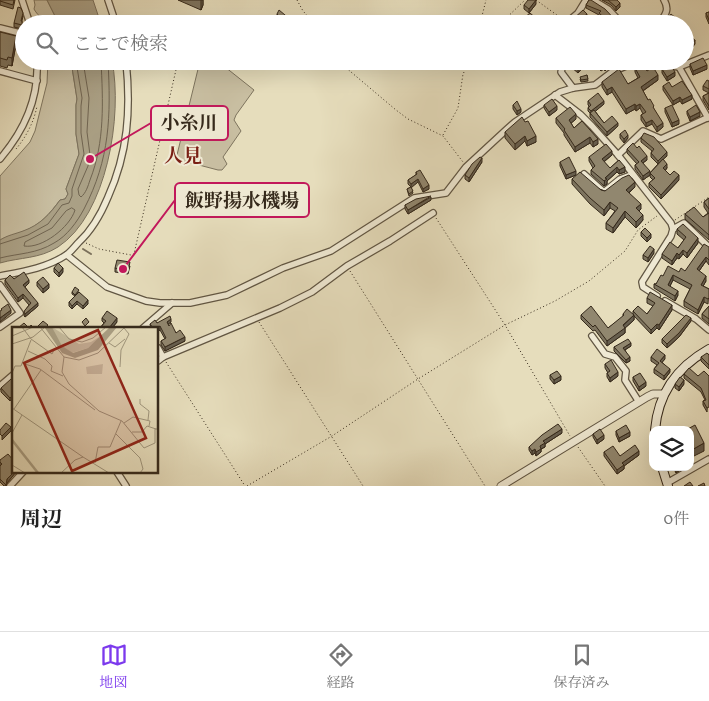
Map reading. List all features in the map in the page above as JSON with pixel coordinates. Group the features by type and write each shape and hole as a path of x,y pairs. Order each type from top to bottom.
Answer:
{"main road":[{"path":"656,426 659,406 671,381 681,370 708,352"},
{"path":"663,471 668,484"}],"street":[{"path":"22,0 27,15"},
{"path":"108,0 113,15"},
{"path":"575,15 586,0"},
{"path":"593,0 608,9 614,15"},
{"path":"664,0 667,5 665,15"},
{"path":"0,28 15,32"},
{"path":"694,61 709,55"},
{"path":"0,159 16,140 26,120 37,81 36,70"},
{"path":"0,276 46,265 67,255 99,217 118,176 125,146 128,116 127,70"},
{"path":"562,70 561,72 574,88"},
{"path":"67,255 106,287 146,301 190,303 226,294 283,268 331,251 414,198 446,193 466,166 516,122 555,95 574,88 595,85 617,70"},
{"path":"618,155 643,131 661,139 708,117 681,70"},
{"path":"0,71 37,81"},
{"path":"555,95 581,115 618,155 672,226"},
{"path":"584,174 604,192 620,179 633,174"},
{"path":"159,360 312,292 347,266 433,213"},
{"path":"672,226 684,223 709,247"},
{"path":"672,226 666,244 644,276 643,287 696,319 709,330"},
{"path":"0,285 20,313 0,327"},
{"path":"146,327 172,303"},
{"path":"592,336 605,354 615,357 626,371 625,380 639,402"},
{"path":"159,350 163,357"},
{"path":"0,386 12,376"},
{"path":"501,486 653,394 664,394"},
{"path":"668,484 709,459"},
{"path":"10,486 22,473"},
{"path":"118,473 126,486"}],"path":[{"path":"297,0 307,15"},
{"path":"482,15 486,0"},
{"path":"509,15 525,0"},
{"path":"536,0 555,15"},
{"path":"82,239 99,249 134,254 176,70"},
{"path":"349,70 408,119 443,136 466,166"},
{"path":"443,136 458,108 465,70"},
{"path":"672,226 709,196"},
{"path":"163,357 246,486 332,436 418,379 505,325 555,301 589,281 625,251 638,230 663,212"},
{"path":"433,213 505,325 573,441 605,486"},
{"path":"347,266 485,486"},
{"path":"257,318 363,486"}],"shaded area":[{"path":"34,0 47,0 54,15 38,15 34,9"},
{"path":"48,70 72,70 77,99 76,134 79,154 66,189 68,194 65,199 60,200 37,224 0,240 0,176 30,142 35,131 47,83"},
{"path":"198,70 229,70 254,90 234,120 241,131 223,157 227,164 222,170 176,159"}],"water":[{"path":"47,0 93,0 98,15 54,15"},
{"path":"72,70 113,70 115,108 113,135 108,162 100,188 89,212 75,232 58,247 37,256 0,263 0,240 29,229 40,222 68,194 66,189 79,154 76,134 77,99"}],"building":[{"path":"0,0 14,0 13,5"},
{"path":"528,0 536,0 529,9 524,5"},
{"path":"591,0 611,15 601,15 599,13 601,11 586,5"},
{"path":"608,0 617,0 620,3 616,7"},
{"path":"18,7 21,8 22,15 16,15"},
{"path":"279,10 285,15 278,15"},
{"path":"583,10 587,14 586,15 578,15"},
{"path":"0,32 15,36 12,58 8,57 7,60 0,58"},
{"path":"703,58 707,65 693,71 694,62"},
{"path":"618,70 620,70 628,84 640,77 636,70 655,70 658,75 641,87 663,123 657,127 652,120 646,123 641,115 646,112 640,104 636,106 635,104 626,109 612,87 607,90 602,82"},
{"path":"663,70 674,70 675,72 667,77"},
{"path":"587,75 588,79 581,80 580,77"},
{"path":"707,80 709,81 709,89 703,86"},
{"path":"682,81 692,95 682,100 680,97 673,101 663,86 669,82 672,87"},
{"path":"598,93 604,101 591,111 588,108 591,105 588,101"},
{"path":"709,93 709,106 703,96"},
{"path":"552,99 557,106 549,112 544,105"},
{"path":"517,101 521,109 517,111 513,105"},
{"path":"672,105 679,120 672,123 665,108"},
{"path":"696,105 700,112 690,117 687,111"},
{"path":"570,107 576,114 569,120 574,128 582,121 598,139 593,142 590,137 575,147 556,118"},
{"path":"594,110 604,123 612,116 618,123 607,132 590,113"},
{"path":"522,117 525,122 528,121 536,136 527,141 525,136 515,144 505,132"},
{"path":"625,130 628,135 624,139 620,134"},
{"path":"644,133 654,137 667,152 658,161 651,153 654,149 641,138"},
{"path":"633,143 637,148 639,146 647,156 641,161 650,171 643,176 635,165 639,162 627,149"},
{"path":"606,144 612,151 602,159 610,168 619,160 625,167 619,170 617,167 604,181 591,170 595,166 589,157"},
{"path":"480,157 482,158 469,178 465,175 472,164"},
{"path":"569,157 576,171 566,175 560,162"},
{"path":"663,159 667,164 663,168 670,175 674,171 679,175 661,195 649,183 655,178 650,173"},
{"path":"420,170 429,185 423,189 418,179 411,184 408,180"},
{"path":"580,172 601,190 605,191 629,175 635,182 626,190 641,204 636,208 643,215 636,222 625,211 613,228 606,223 618,208 610,202 604,210 590,198 572,179"},
{"path":"411,187 413,191 409,194 407,189"},
{"path":"431,196 408,210 405,205 416,199"},
{"path":"709,198 709,209 704,202"},
{"path":"694,207 703,217 709,213 709,235 685,214"},
{"path":"683,224 698,238 687,253 683,250 679,255 677,253 672,261 662,254 670,242 678,248 686,237 677,229"},
{"path":"645,228 651,234 647,238 641,232"},
{"path":"704,244 709,247 709,260 706,257 697,269 706,276 701,285 709,289 709,298 704,297 698,310 684,301 692,285 673,275 668,285 678,291 675,296 654,284 656,284 661,275 663,276 668,266 679,272 681,268 685,271"},
{"path":"650,246 654,249 648,258 643,255"},
{"path":"117,260 130,262 128,271 115,268"},
{"path":"58,263 63,268 59,273 54,268"},
{"path":"24,272 29,280 23,285 38,303 25,314 25,310 31,303 23,294 18,298 5,280 10,275 14,279"},
{"path":"43,277 49,284 43,289 37,282"},
{"path":"75,287 79,290 75,295 72,292"},
{"path":"79,292 88,300 83,306 77,301 72,306 69,302"},
{"path":"650,292 672,305 659,325 657,324 651,330 633,311 638,306 647,314 655,303 647,298"},
{"path":"8,304 11,310 0,318 1,309"},
{"path":"591,306 608,328 624,315 627,309 634,315 623,325 625,328 607,341 595,325 593,327 581,315"},
{"path":"709,306 709,319 702,314"},
{"path":"107,311 117,318 110,327 101,327 106,321 102,318"},
{"path":"686,315 691,318 667,344 662,339"},
{"path":"170,316 171,319 167,322 169,326 171,323 176,333 180,330 185,337 165,347 161,341 166,338 160,326 152,327 150,324 155,320 157,323"},
{"path":"86,318 89,322 85,326 82,322"},
{"path":"43,321 48,325 46,327 37,327"},
{"path":"24,323 28,327 19,327"},
{"path":"628,339 631,343 623,348 630,357 626,360 614,347"},
{"path":"657,349 665,355 660,361 670,369 664,376 654,369 659,363 651,357"},
{"path":"707,353 709,355 709,365 701,357"},
{"path":"611,360 618,372 610,378 607,373 610,371 605,364"},
{"path":"689,368 698,376 704,371 709,376 709,407 707,408 703,401 706,400 701,388 684,374"},
{"path":"557,371 561,376 554,380 550,375"},
{"path":"640,373 646,382 639,387 633,377"},
{"path":"680,377 684,380 679,387 675,384"},
{"path":"11,379 12,396 10,398 1,388"},
{"path":"6,423 11,427 2,436 0,430"},
{"path":"558,424 562,429 543,441 545,443 540,446 541,449 536,452 535,449 532,451 529,447"},
{"path":"626,425 630,432 619,438 616,431"},
{"path":"695,425 704,443 694,449 694,426"},
{"path":"600,429 604,435 597,440 593,434"},
{"path":"635,445 639,451 622,463 624,465 617,470 604,452 613,446 620,456"},
{"path":"8,454 12,459 13,473 7,479 6,485 0,479 0,466 2,464 0,460"},
{"path":"690,482 693,486 684,486"}],"waterway":[{"path":"83,249 91,254"}],"place":[{"name":"小糸川","path":"90,159"},
{"name":"飯野揚水機場","path":"123,269"}],"district":[{"name":"人見","path":"183,155"}]}
